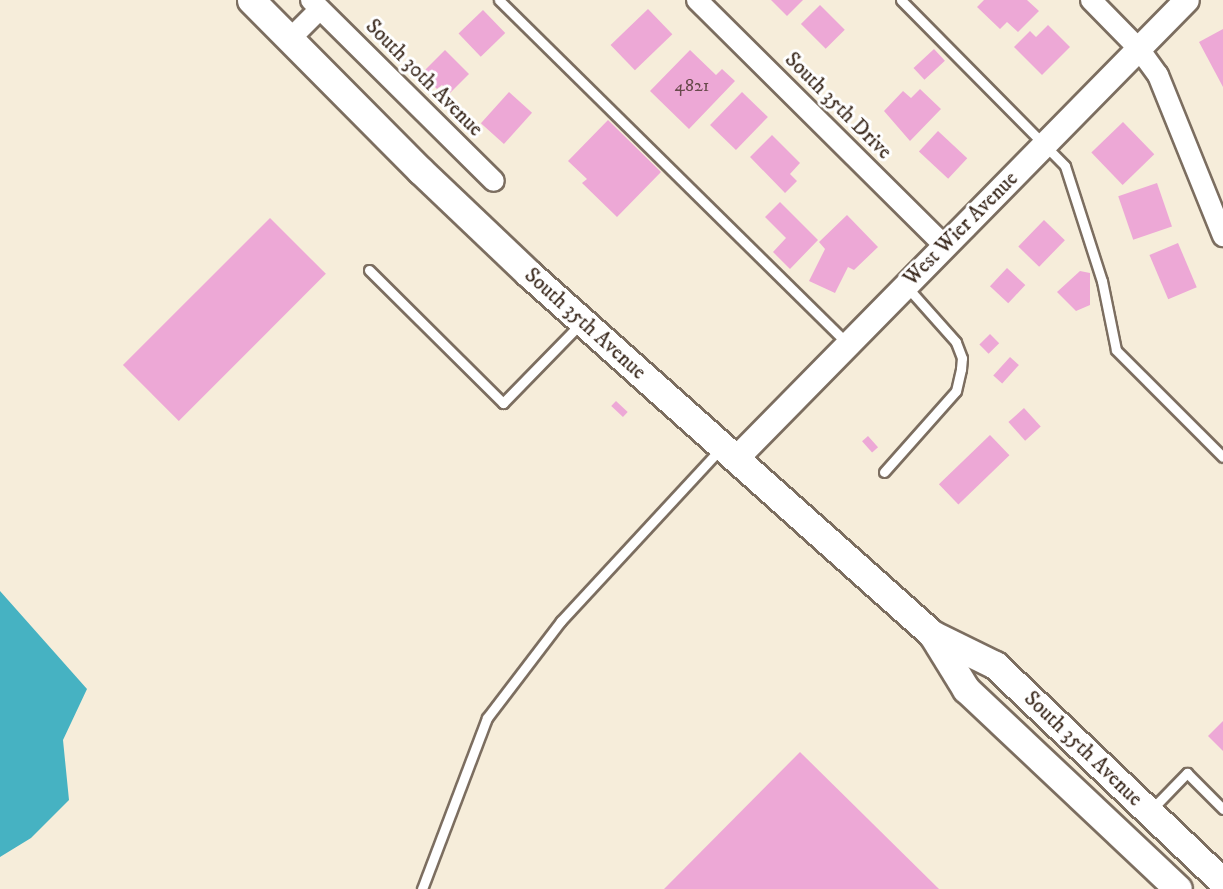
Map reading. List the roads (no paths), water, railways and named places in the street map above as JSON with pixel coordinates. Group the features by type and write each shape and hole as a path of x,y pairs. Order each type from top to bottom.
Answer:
{"main road":[{"name":"South 35th Avenue","path":"251,0 458,208 582,322 932,634 995,665 1223,882"},
{"name":"South 35th Avenue","path":"932,634 966,689 1178,889"}],"street":[{"name":"South 35th Drive","path":"697,0 945,246"},
{"path":"1091,0 1139,49 1158,75 1223,236"},
{"name":"West Wier Avenue","path":"729,453 847,343 1187,0"},
{"name":"South 30th Avenue","path":"290,39 315,5 494,181"}],"lane":[{"path":"499,0 847,343"},
{"path":"901,0 1065,166 1102,280 1116,350 1223,457"},
{"path":"369,270 503,403 582,322"},
{"path":"884,472 956,391 961,369 962,358 956,342 905,285"},
{"path":"422,889 487,718 561,621 729,453"},
{"path":"1149,812 1186,773 1223,809"}],"water":[{"path":"0,591 87,689 63,740 69,800 31,838 0,857"}]}
